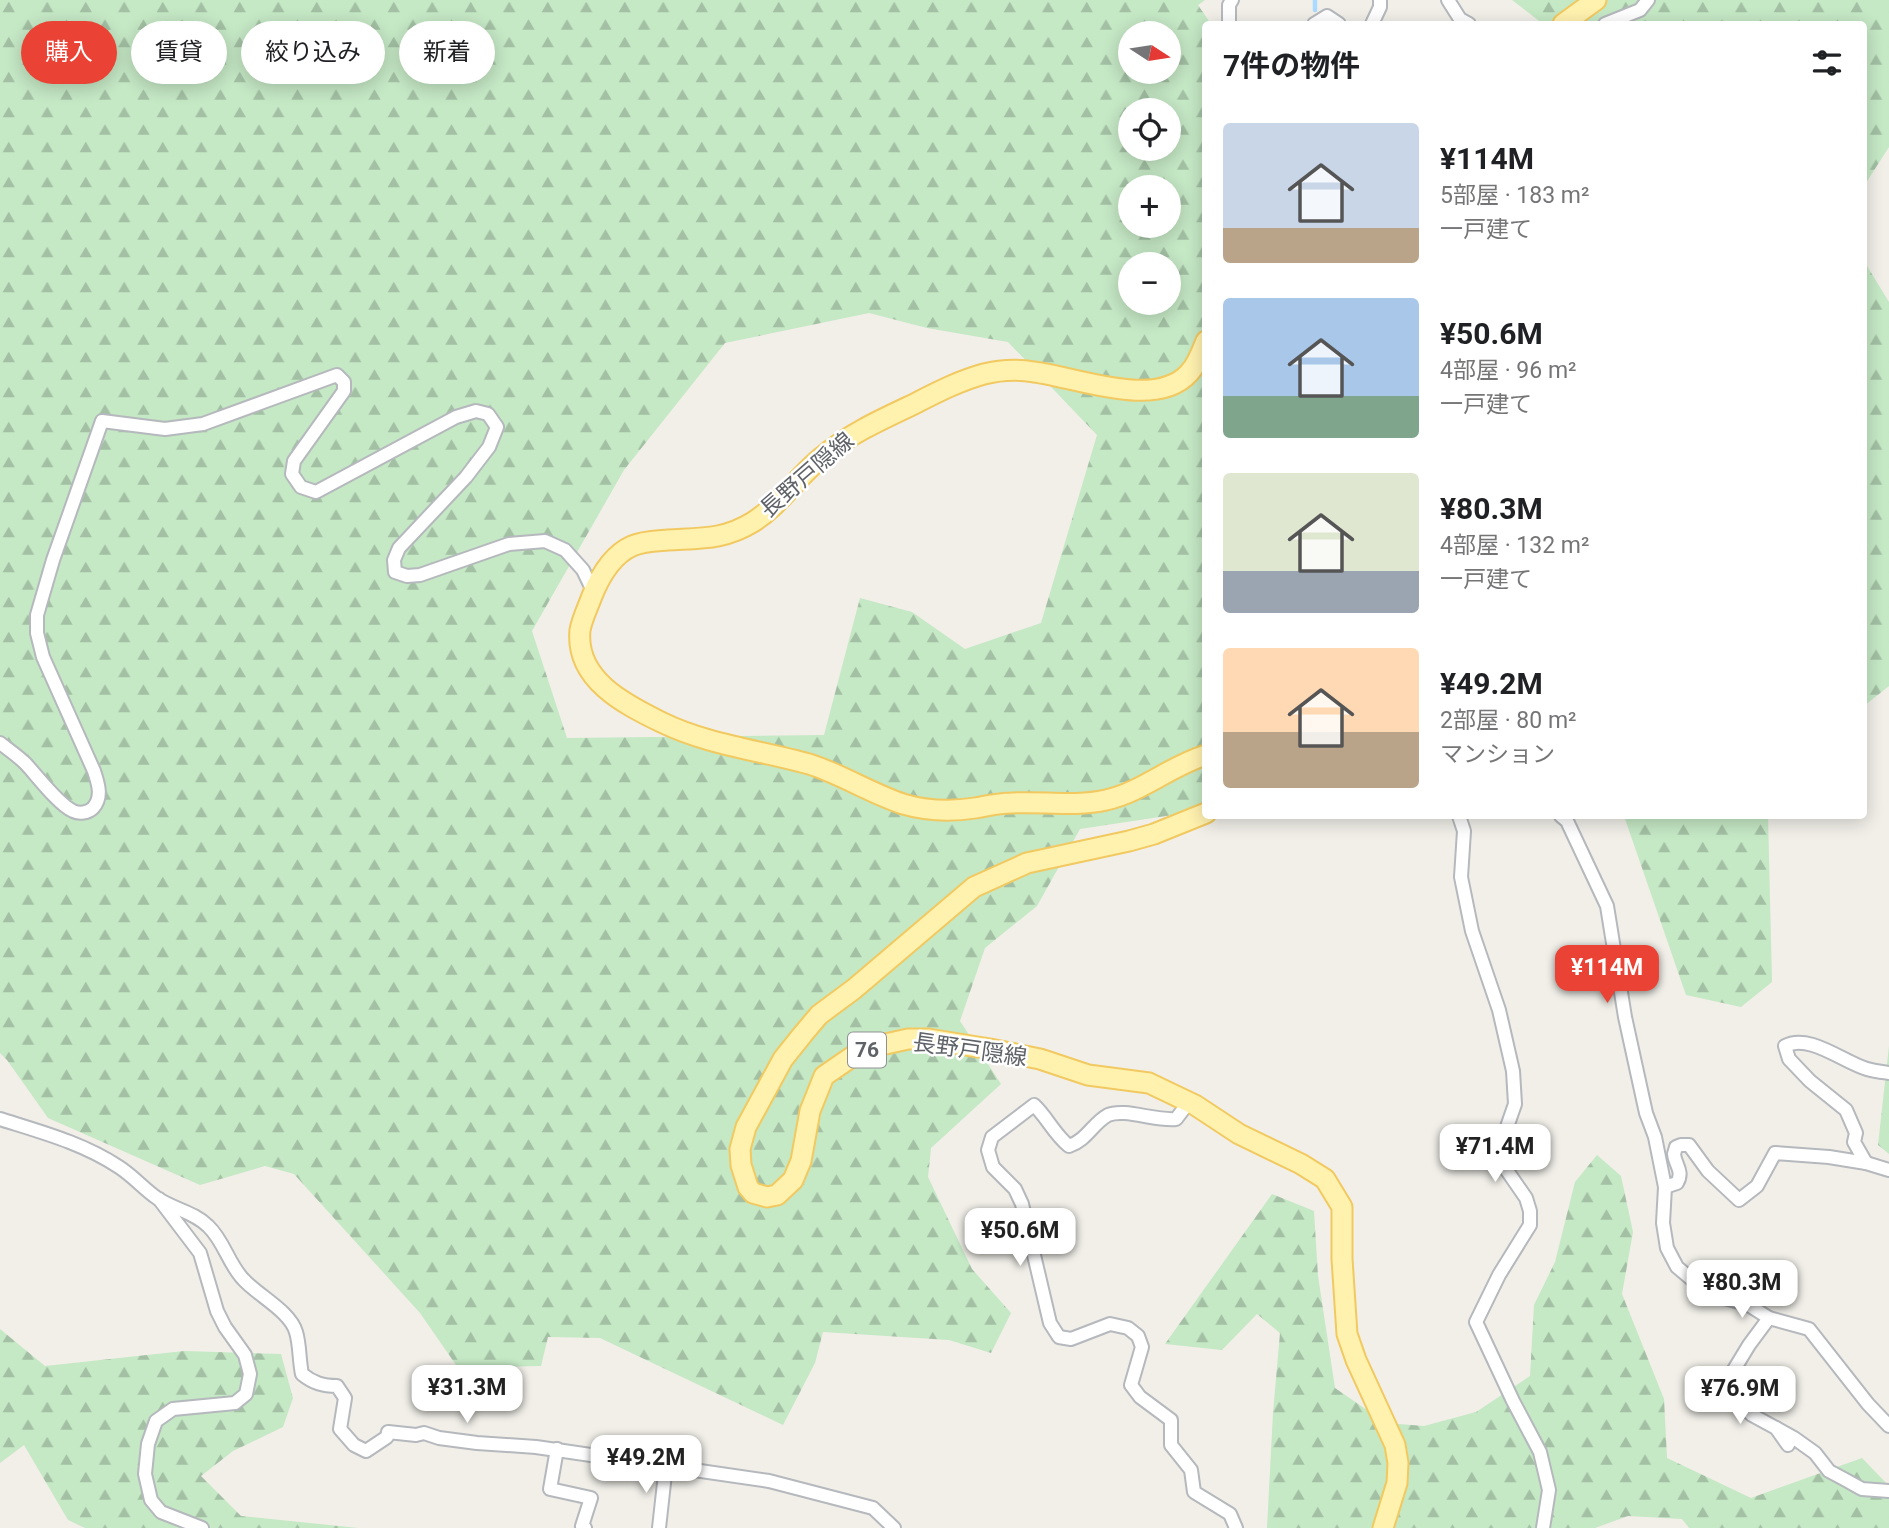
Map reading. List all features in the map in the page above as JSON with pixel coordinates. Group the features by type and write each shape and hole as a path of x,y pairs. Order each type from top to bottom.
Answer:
{"main road":[{"path":"1567,21 1596,0"},
{"name":"長野戸隠線","path":"1202,349 1190,373 1178,382 1159,388 1131,391 1023,370 994,372 965,380 844,440 818,460 754,522 728,535 653,541 628,548 605,570 580,629 587,668 597,682 662,722 711,741 810,765 901,803 933,810 1009,803 1092,802 1122,796 1174,768 1202,757"},
{"name":"長野戸隠線","path":"1202,815 1129,841 1027,863 975,887 855,989 819,1015 783,1059 746,1127 740,1149 741,1165 748,1187 753,1193 767,1197 777,1195 793,1180 801,1161 810,1111 824,1076 856,1054 908,1039 928,1039 990,1049 1040,1059 1088,1074 1149,1083 1189,1102 1239,1134 1301,1164 1325,1179 1342,1207 1347,1334 1395,1445 1398,1463 1397,1483 1383,1528"}],"street":[{"path":"1229,21 1229,5 1232,0"},
{"path":"1373,21 1380,0"},
{"path":"1448,0 1464,21"},
{"path":"1612,21 1640,10 1648,0"},
{"path":"1319,21 1327,16 1334,21"},
{"path":"0,743 23,761 65,806 75,813 88,812 99,799 99,787 94,771 43,657 37,633 37,615 53,560 102,421 165,429 203,424 337,375 344,382 344,391 295,461 292,474 301,487 316,492 456,417 476,411 488,414 497,427 489,447 466,477 399,548 394,560 395,572 407,576 420,575 509,544 545,541 565,550 583,570 594,593"},
{"path":"1460,819 1464,831 1461,877 1472,931 1499,1010 1514,1071 1515,1104 1500,1147 1499,1159 1526,1198 1530,1211 1530,1225 1499,1275 1476,1322 1540,1451 1549,1490 1543,1528"},
{"path":"1565,819 1607,906 1625,1017 1665,1187 1663,1223 1667,1248 1677,1267 1709,1294 1747,1304 1769,1318 1809,1329 1868,1404 1889,1426"},
{"path":"1866,1163 1854,1142 1856,1133 1846,1110 1810,1081 1789,1059 1785,1046 1793,1041 1811,1044 1866,1069 1889,1073"},
{"path":"1189,1102 1176,1119 1164,1120 1118,1112 1107,1116 1079,1142 1069,1146 1060,1139 1034,1104 992,1137 988,1150 993,1167 1015,1189 1022,1204 1050,1323 1059,1337 1071,1339 1110,1324 1128,1328 1138,1336 1142,1347 1131,1385 1140,1396 1171,1420 1171,1446 1191,1470 1194,1493 1230,1514 1236,1528"},
{"path":"0,1119 55,1136 95,1153 121,1168 158,1199 200,1253 225,1327 245,1355 250,1374 246,1394 235,1403 173,1409 156,1421 148,1444 145,1474 151,1500 161,1512 202,1528"},
{"path":"1665,1187 1678,1183 1681,1173 1674,1154 1676,1147 1681,1145 1689,1145 1708,1171 1739,1200 1757,1186 1775,1153 1829,1157 1889,1170"},
{"path":"158,1199 206,1223 223,1243 229,1260 243,1279 278,1307 295,1329 302,1374 312,1382 326,1387 337,1386 345,1398 340,1429 354,1445 366,1451 387,1437 388,1432 424,1433 439,1438 557,1449 768,1481 873,1508 894,1528"},
{"path":"1707,1398 1723,1383 1769,1318"},
{"path":"1723,1383 1752,1415 1815,1453 1829,1471 1862,1489 1889,1490"},
{"path":"1776,1428 1788,1446"},
{"path":"557,1449 550,1489 591,1498 582,1525 585,1528"},
{"path":"659,1528 666,1465"}],"green space":[{"path":"0,0 1205,0 1198,5 1209,21 1202,21 1202,811 1080,829 1037,906 985,948 960,1021 1001,1084 931,1148 928,1177 972,1269 1011,1313 991,1353 949,1340 823,1332 815,1363 783,1425 600,1338 548,1337 541,1366 456,1365 420,1313 294,1174 265,1166 200,1185 48,1118 0,1053","holes":["869,313 927,328 1008,342 1097,435 1041,623 965,649 912,612 860,598 824,735 567,738 532,631 624,470 725,343"]},
{"path":"1512,0 1889,0 1889,147 1867,181 1867,21 1539,21"},
{"path":"1867,266 1889,302 1889,686 1867,704"},
{"path":"1625,819 1768,819 1772,982 1741,1007 1686,995"},
{"path":"1889,1046 1889,1154 1878,1145"},
{"path":"1597,1155 1621,1176 1633,1232 1622,1294 1664,1399 1667,1458 1751,1498 1862,1458 1889,1486 1889,1528 1689,1528 1682,1519 1628,1516 1595,1528 1267,1528 1280,1333 1257,1314 1222,1350 1165,1344 1272,1194 1314,1211 1318,1276 1335,1388 1386,1423 1424,1426 1476,1412 1530,1376 1534,1305 1555,1262 1575,1182"},
{"path":"0,1329 45,1366 184,1351 281,1354 293,1398 283,1427 233,1451 201,1476 241,1516 358,1528 85,1528 68,1520 24,1445 0,1463"}],"waterway":[{"path":"1315,0 1315,10"}]}
